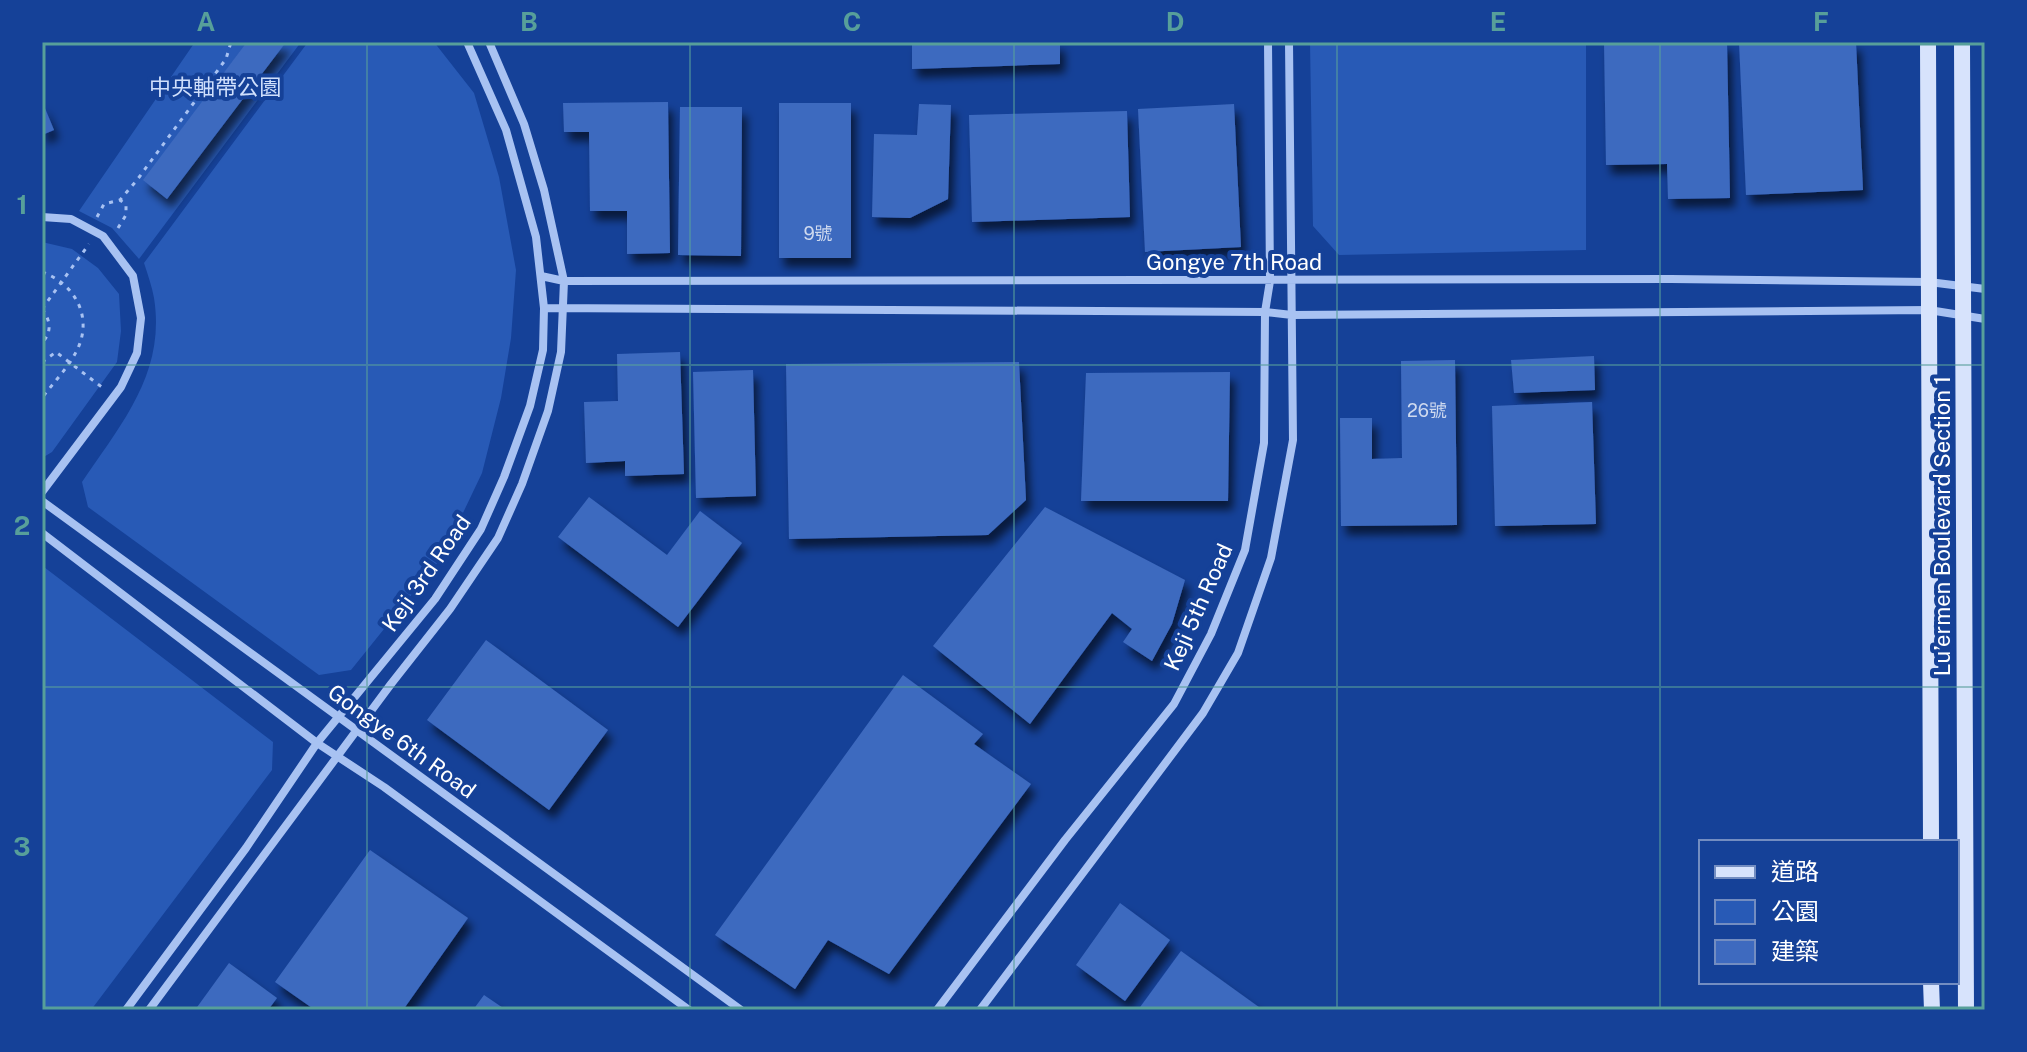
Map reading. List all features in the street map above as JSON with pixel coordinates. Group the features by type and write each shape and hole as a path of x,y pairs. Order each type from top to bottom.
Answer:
{"street":[{"name":"Keji 3rd Road","path":"126,1010 246,848 317,743 435,599 481,529 530,406 543,350 544,308 532,223 506,130 467,42"},
{"name":"Keji 3rd Road","path":"149,1010 450,609 498,538 522,484 548,411 561,352 564,281 544,190 524,124 489,42"},
{"name":"Keji 5th Road","path":"937,1010 1065,840 1174,704 1211,634 1245,550 1264,443 1265,312 1270,281 1268,42"},
{"path":"980,1010 1203,713 1238,653 1271,558 1293,440 1289,42"},
{"name":"Lu’ermen Boulevard Section 1","path":"1928,42 1931,840"},
{"name":"Lu’ermen Boulevard Section 1","path":"1962,42 1966,1010"},
{"path":"42,217 71,219 103,236 133,276 141,318 137,353 114,396 42,492"},
{"name":"Gongye 7th Road","path":"541,276 564,281 1929,282 1985,289"},
{"path":"544,308 1265,312 1292,315 1929,310 1985,319"},
{"name":"Gongye 6th Road","path":"42,501 741,1010"},
{"path":"42,533 317,743 384,787 689,1010"},
{"path":"1931,984 1932,1010"}],"path":[{"path":"97,217 104,204 120,200 226,59 231,42"},
{"path":"118,228 126,215 126,205 120,200"},
{"path":"42,343 47,337 49,323 42,309 96,233"},
{"path":"42,272 62,282 78,300 83,316 83,335 76,353 42,398"},
{"path":"42,362 56,352 114,396"}],"green space":[{"name":"中央軸帶公園","path":"195,42 301,42 139,259 112,228 79,211"},
{"path":"308,42 434,42 474,93 499,177 516,270 511,338 501,398 482,473 442,557 351,670 319,675 88,507 82,482 125,418 147,374 156,325 154,298 144,263"},
{"path":"1310,42 1586,42 1586,250 1339,255 1313,226"},
{"path":"42,242 72,249 98,268 119,294 121,331 117,362 52,452 42,458"},
{"path":"44,567 273,742 272,770 91,1010 42,1010"}],"building":[{"path":"247,42 286,42 167,199 143,180"},
{"path":"912,42 1060,42 1060,64 912,69"},
{"path":"1604,42 1727,42 1730,198 1668,199 1667,164 1606,165"},
{"path":"1739,42 1856,42 1863,190 1746,195"},
{"path":"42,101 54,130 42,135"},
{"path":"668,102 670,253 627,254 627,211 590,211 589,132 564,132 563,103"},
{"path":"779,103 851,103 851,258 779,258"},
{"path":"919,104 951,105 948,199 910,218 872,217 874,134 917,135"},
{"path":"1234,104 1241,247 1145,252 1138,109"},
{"path":"680,107 742,107 741,256 678,255"},
{"path":"1127,111 1130,217 972,222 969,115"},
{"path":"680,352 684,474 625,476 625,461 586,463 584,402 618,401 617,354"},
{"path":"1594,356 1595,390 1514,393 1511,360"},
{"path":"1455,360 1457,525 1341,526 1340,418 1372,418 1372,459 1402,458 1401,361"},
{"path":"1019,362 1026,500 988,535 789,539 786,364"},
{"path":"753,370 756,496 696,498 693,372"},
{"path":"1230,372 1228,501 1081,501 1086,373"},
{"path":"1592,402 1596,524 1495,526 1492,406"},
{"path":"589,497 667,555 700,511 742,543 678,627 558,537"},
{"path":"1045,507 1185,580 1172,624 1152,661 1123,642 1132,629 1112,613 1030,724 933,646"},
{"path":"486,640 608,730 549,810 427,720"},
{"path":"903,675 983,734 974,744 1031,784 889,974 828,940 795,989 715,935"},
{"path":"370,850 468,918 403,1010 315,1010 275,982"},
{"path":"1120,903 1170,940 1125,1001 1076,965"},
{"path":"1181,951 1263,1010 1138,1010"},
{"path":"229,963 277,998 268,1010 195,1010"},
{"path":"484,995 506,1010 473,1010"}]}
